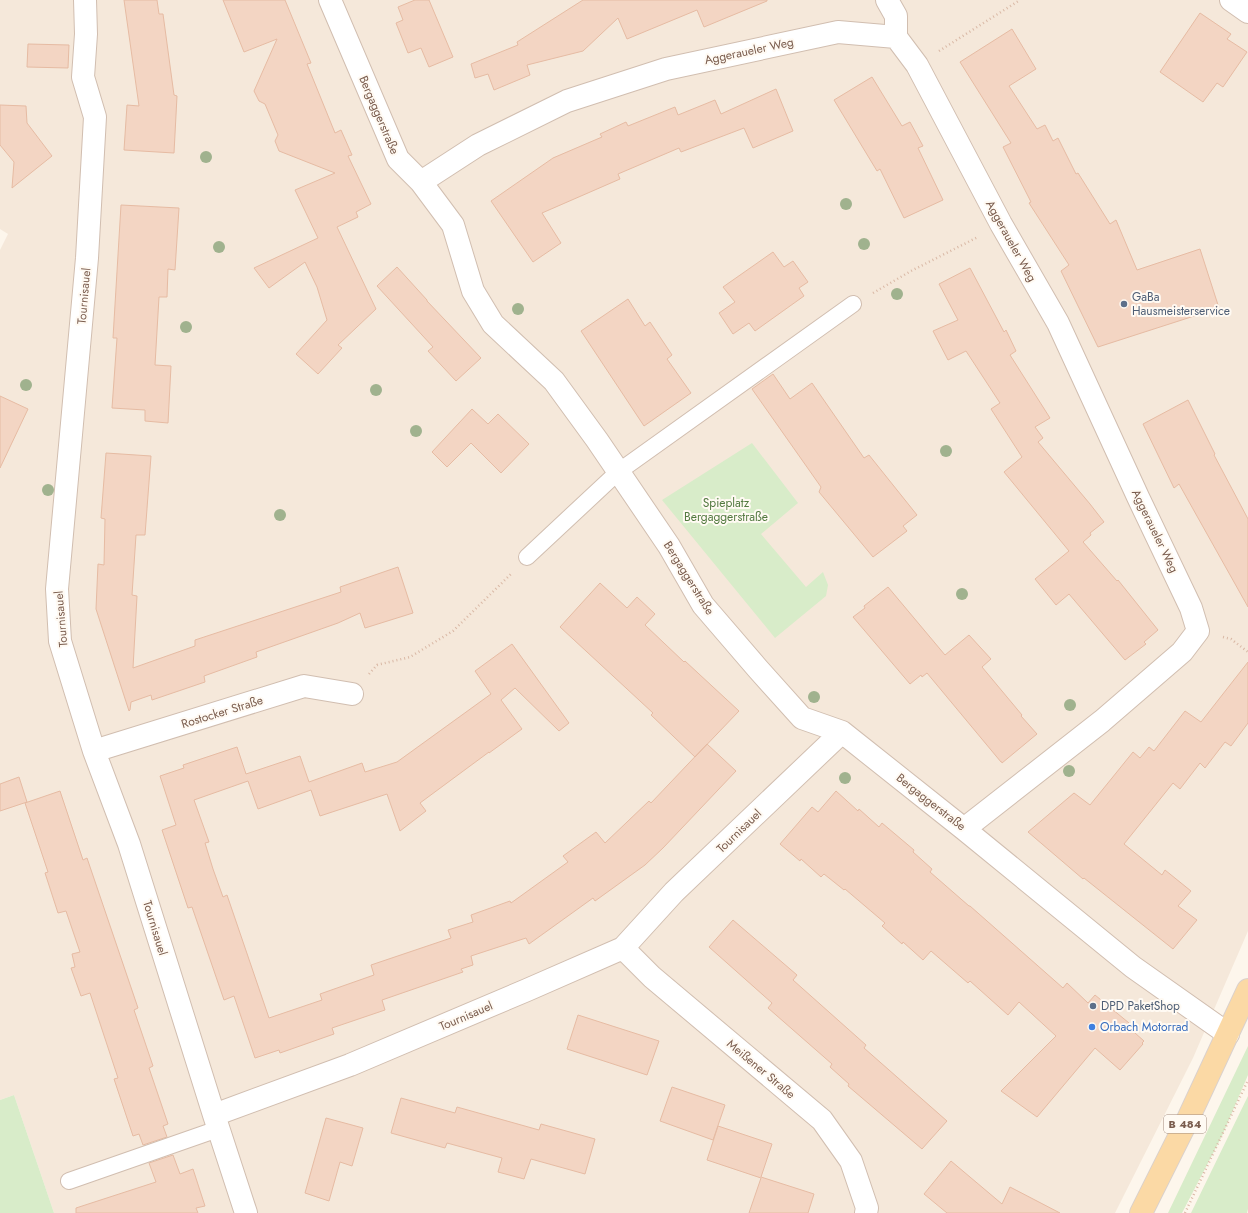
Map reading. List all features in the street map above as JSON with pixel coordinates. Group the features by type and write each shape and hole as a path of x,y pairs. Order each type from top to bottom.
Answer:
{"main road":[{"name":"B 484","path":"1142,1213 1248,990"}],"street":[{"name":"Tournisauel","path":"85,0 86,34 83,77 95,117 87,258 57,589 60,641 94,752 129,844 216,1122 623,948 674,892 842,732"},
{"name":"Bergaggerstraße","path":"330,0 398,159 421,182 453,226 473,291 493,324 554,381 668,546 703,606 802,718 842,732 1133,967 1228,1034"},
{"path":"886,0 896,16 896,37"},
{"path":"1231,0 1248,12"},
{"name":"Aggeraueler Weg","path":"421,182 478,145 567,101 666,69 838,32 896,37 917,65 1001,224 1058,323 1138,497 1192,608 1198,630 1182,652 1102,722 964,829"},
{"name":"Rostocker Straße","path":"94,752 304,686 352,694"},
{"name":"Meißener Straße","path":"623,948 652,977 822,1120 851,1161 866,1208 866,1213"},
{"path":"216,1122 246,1213"}],"lane":[{"path":"528,557 618,472 853,304"},
{"path":"68,1181 216,1122"}],"path":[{"path":"917,65 1020,0"},
{"path":"853,304 911,271 1001,224"},
{"path":"352,694 377,665 410,657 453,632 528,557"},
{"path":"1184,1213 1248,1080"}],"shaded area":[{"path":"0,0 1248,0 1248,931 1193,1058 1115,1213 54,1213 14,1095 0,1100 0,250 8,234 0,229"}],"green space":[{"name":"Spieplatz Bergaggerstraße","path":"752,443 798,503 761,534 806,587 823,572 828,585 826,596 775,638 662,500"},
{"path":"1248,1046 1248,1075 1222,1136 1182,1213 1168,1213"},
{"path":"14,1095 54,1213 0,1213 0,1100"},
{"path":"1248,1096 1247,1213 1191,1213"}],"building":[{"path":"124,0 157,0 159,14 163,14 174,95 177,96 174,153 124,150 127,105 139,106"},
{"path":"223,0 285,0 311,63 307,64 335,133 341,130 352,155 348,156 371,204 356,212 358,217 337,227 376,309 338,345 342,348 318,374 296,354 327,320 317,287 305,262 269,288 254,268 318,238 295,190 335,173 279,151 275,141 278,135 265,104 259,101 254,91 277,39 244,52"},
{"path":"415,0 429,0 453,57 429,67 421,48 408,53 396,23 403,20 398,7"},
{"path":"583,0 767,1 704,27 697,10 627,39 618,18 583,51 527,65 530,75 494,90 488,74 475,78 471,64 518,45 517,42"},
{"path":"1200,13 1231,34 1227,39 1247,52 1223,87 1217,83 1203,102 1160,72"},
{"path":"1012,29 1036,69 1009,86 1037,129 1045,125 1053,141 1058,138 1076,174 1078,173 1110,224 1116,220 1137,270 1200,249 1219,308 1098,347 1061,271 1069,265 1029,203 1031,202 1003,147 1011,143 960,62"},
{"path":"28,44 69,45 68,68 27,67"},
{"path":"872,77 902,126 910,122 923,146 918,148 943,200 904,218 880,169 877,171 834,100"},
{"path":"776,89 793,131 753,148 744,128 681,152 679,148 618,174 620,179 542,213 561,243 533,262 491,201 553,158 602,137 600,134 626,122 628,126 675,107 678,115 715,100 721,114"},
{"path":"0,105 26,106 27,123 52,156 12,188 14,162 0,145"},
{"path":"121,205 179,208 175,270 168,269 167,297 159,297 155,365 171,366 168,423 145,421 145,410 112,408 117,338 113,338"},
{"path":"773,252 784,267 793,261 808,282 799,288 804,296 755,331 749,323 733,334 719,313 735,302 723,287"},
{"path":"397,267 481,358 456,381 428,351 433,347 377,286"},
{"path":"970,268 1004,332 1006,330 1016,351 1010,355 1050,418 1035,427 1043,438 1038,442 1104,522 1090,533 1091,535 1083,542 1117,581 1118,580 1158,630 1144,642 1146,644 1125,660 1069,594 1056,605 1035,579 1069,551 1004,472 1022,457 991,409 1000,403 966,351 948,360 933,331 958,320 939,284"},
{"path":"628,299 645,326 650,322 672,355 667,359 691,393 644,426 581,331"},
{"path":"773,374 790,399 812,383 864,458 869,455 917,515 903,526 907,531 873,557 819,492 821,487 752,389"},
{"path":"0,396 28,409 0,468"},
{"path":"1188,400 1215,454 1214,455 1248,519 1248,607 1179,484 1174,488 1143,424"},
{"path":"472,409 488,424 498,414 529,444 501,473 471,443 447,467 432,452"},
{"path":"106,453 151,456 145,535 136,535 132,595 137,596 133,668 195,646 195,640 341,592 340,587 398,567 413,613 365,628 360,613 338,623 256,652 257,657 204,676 205,682 152,700 151,695 131,702 129,711 96,609 98,564 104,565 105,519 101,518"},
{"path":"600,583 627,608 637,597 655,614 645,625 739,711 695,757 651,715 653,713 560,627"},
{"path":"888,587 945,655 969,635 991,659 982,667 1037,734 1002,763 927,673 922,677 921,675 910,684 853,617"},
{"path":"512,644 569,723 559,731 515,688 501,700 522,729 420,803 426,811 400,831 387,794 320,816 311,790 258,809 248,781 194,800 209,842 205,843 213,869 223,897 227,895 269,1018 322,1000 320,994 374,975 371,965 451,938 448,930 473,922 471,915 510,901 511,903 568,862 563,856 596,832 605,843 649,801 651,803 707,744 736,771 645,865 595,901 593,898 529,944 526,938 471,956 473,965 461,969 463,972 382,1000 385,1010 332,1028 334,1034 280,1053 279,1050 255,1058 234,996 224,1000 192,907 188,908 162,830 176,825 160,776 184,768 183,765 237,747 246,774 300,756 309,782 362,763 365,772 397,762 491,694 475,671"},
{"path":"1248,662 1248,723 1231,746 1225,742 1205,768 1200,763 1180,789 1173,783 1124,844 1162,875 1165,870 1191,891 1178,906 1197,920 1173,949 1084,878 1083,879 1028,832 1074,793 1090,805 1133,752 1140,758 1149,747 1154,751 1185,711 1201,722"},
{"path":"19,777 27,802 0,811 0,784"},
{"path":"60,791 83,860 87,858 138,1008 134,1010 153,1066 149,1068 168,1124 163,1126 167,1137 143,1145 139,1134 133,1136 114,1079 118,1078 90,993 81,996 71,968 75,967 72,954 80,952 66,911 58,913 45,873 48,872 25,803"},
{"path":"836,791 858,811 859,809 879,827 882,823 914,850 913,852 932,869 930,872 1063,988 1067,983 1088,1003 1095,995 1129,1023 1126,1025 1144,1041 1120,1070 1095,1048 1037,1117 1001,1091 1056,1036 1019,1002 1008,1015 970,981 968,983 931,951 923,960 882,926 885,923 845,889 844,890 824,874 821,877 801,859 800,861 780,844 812,807 818,812"},
{"path":"733,920 797,975 793,980 866,1045 864,1048 947,1121 922,1149 848,1086 849,1084 830,1067 832,1064 768,1008 772,1003 709,947"},
{"path":"578,1015 659,1041 647,1075 567,1049"},
{"path":"672,1087 725,1105 713,1140 660,1121"},
{"path":"401,1098 455,1113 457,1107 539,1130 541,1124 595,1139 585,1174 531,1159 524,1179 498,1172 502,1158 447,1143 445,1148 391,1133"},
{"path":"326,1118 363,1128 352,1166 340,1162 329,1201 305,1193"},
{"path":"718,1126 772,1144 761,1177 814,1194 808,1213 749,1213 761,1178 707,1160"},
{"path":"173,1155 180,1174 193,1169 205,1206 196,1208 198,1213 76,1213 76,1208 156,1182 149,1163"},
{"path":"951,1161 1002,1204 1010,1187 1060,1213 947,1213 924,1194"}],"place":[{"name":"GaBa Hausmeisterservice","path":"1124,304"},
{"name":"DPD PaketShop","path":"1093,1006"},
{"name":"Orbach Motorrad","path":"1092,1027"}]}
